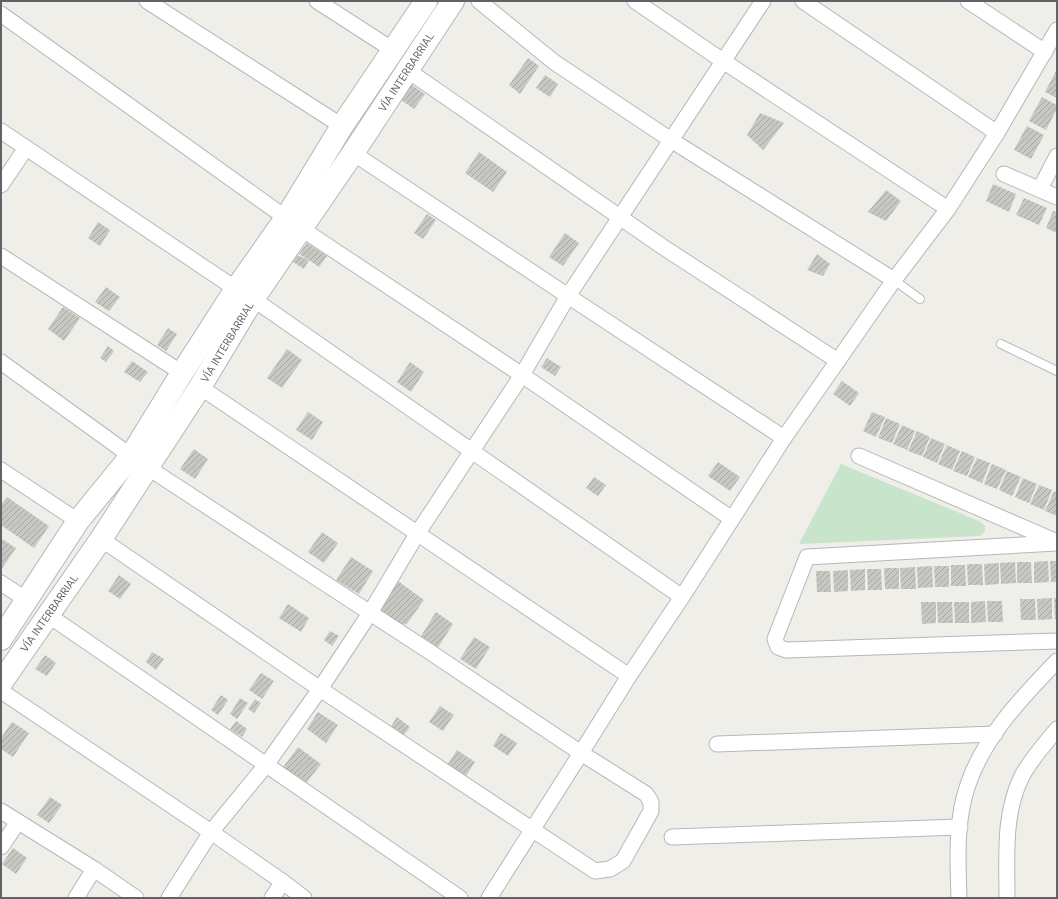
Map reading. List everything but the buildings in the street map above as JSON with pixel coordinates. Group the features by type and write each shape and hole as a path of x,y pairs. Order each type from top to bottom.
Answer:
{"main road":[{"name":"VÍA INTERBARRIAL","path":"294,223 342,126 426,1"},
{"name":"VÍA INTERBARRIAL","path":"1,683 101,539 182,373 245,294 294,223 353,153 453,1"},
{"name":"VÍA INTERBARRIAL","path":"1,639 78,521 139,461 200,387 245,294"}],"street":[{"path":"147,1 342,126"},
{"path":"318,1 393,50"},
{"path":"479,1 554,62 671,140 894,280"},
{"path":"635,1 723,61 948,209"},
{"path":"169,898 211,832 266,765 320,689 370,613 417,534 522,375 568,296 763,1"},
{"path":"803,1 997,133"},
{"path":"968,1 1045,52"},
{"path":"1,14 294,223 522,375 732,519"},
{"path":"489,898 629,676 682,597 784,438 894,280 948,209 997,133 1057,30"},
{"path":"407,70 668,250 838,361"},
{"path":"1,131 245,294 682,597"},
{"path":"1,185 26,148"},
{"path":"353,153 784,438"},
{"path":"1040,189 1057,156"},
{"path":"1004,174 1057,197"},
{"path":"1,256 182,373"},
{"path":"1,362 139,461 581,754 646,794 651,802 651,811 623,861 610,869 595,870 532,831 320,689 101,539"},
{"path":"200,387 629,676"},
{"path":"859,456 1057,542"},
{"path":"1,470 78,521"},
{"path":"1057,542 807,557 775,639 778,647 786,650 1057,641"},
{"path":"1,583 27,600"},
{"path":"48,615 460,898"},
{"path":"959,898 960,827 964,799 969,782 995,734 1018,703 1057,661"},
{"path":"1,691 211,832 304,898"},
{"path":"1008,898 1008,823 1012,800 1028,766 1057,729"},
{"path":"717,744 995,734"},
{"path":"1,811 94,869 136,898"},
{"path":"1,848 18,822"},
{"path":"672,837 960,827"},
{"path":"76,898 94,869"},
{"path":"272,898 283,882"}],"lane":[{"path":"894,280 920,299"},
{"path":"1001,344 1057,371"}],"green space":[{"path":"841,464 979,521 985,526 985,531 980,536 799,544"}]}
